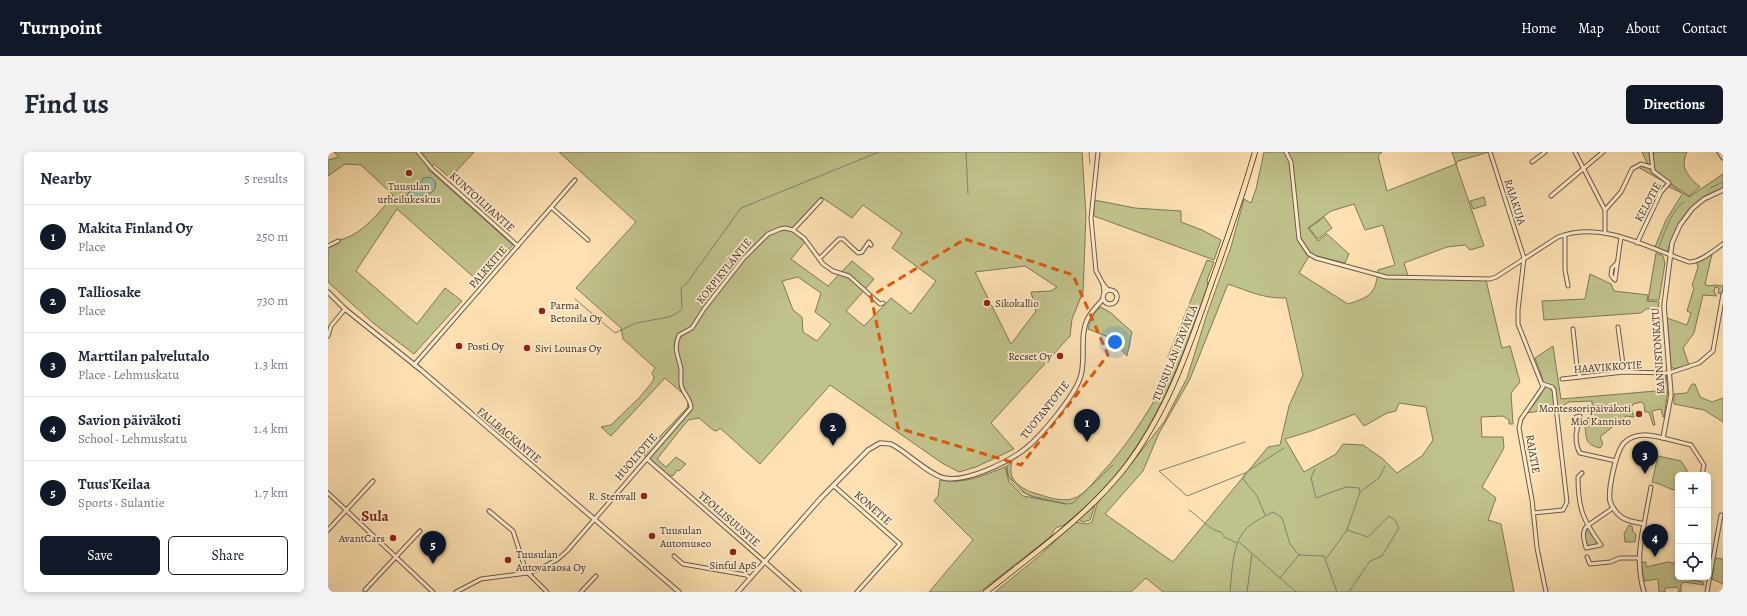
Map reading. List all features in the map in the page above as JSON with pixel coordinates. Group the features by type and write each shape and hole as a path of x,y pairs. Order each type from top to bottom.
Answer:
{"main road":[{"name":"TUUSULAN ITÄVÄYLÄ","path":"986,592 1088,507 1124,469 1147,436 1168,400 1184,362 1223,251 1255,152"}],"street":[{"name":"KUNTOILIJANTIE","path":"418,152 432,169 518,246"},
{"path":"1098,152 1091,218 1096,271 1103,284 1108,290 1115,292 1117,298 1113,303 1098,305"},
{"path":"1286,152 1291,162 1299,239 1309,254 1316,258 1386,277 1490,279 1496,277 1524,258 1565,235 1596,231 1621,237 1693,262 1723,244"},
{"name":"RAJAKUJA","path":"1490,152 1524,258"},
{"path":"1532,162 1545,152"},
{"path":"1575,152 1605,210 1605,232"},
{"path":"1551,196 1603,152"},
{"name":"KELOTIE","path":"1637,243 1662,192 1669,183 1653,171 1651,166 1651,152"},
{"path":"1719,152 1723,158"},
{"path":"1605,210 1621,192 1632,169 1641,164 1651,166"},
{"name":"PALKKITIE","path":"414,365 576,180"},
{"name":"KANNISTONKATU","path":"1663,438 1671,396 1664,306 1670,255 1676,232 1688,214 1704,199 1723,190"},
{"path":"820,200 793,230 804,238 823,264 833,271 849,276 880,304 883,303"},
{"path":"552,208 588,240"},
{"name":"KORPIKYLÄNTIE","path":"691,408 691,403 682,387 680,368 676,352 676,344 679,335 692,328 704,309 743,259 759,242 768,234 780,229 785,228 793,230"},
{"path":"1565,235 1565,270 1568,286"},
{"path":"1617,263 1612,268 1611,275 1615,280 1621,237"},
{"path":"819,259 839,239 843,239 858,253 862,252 870,242 871,245"},
{"path":"328,246 338,241"},
{"path":"1524,258 1518,310 1518,324 1543,384 1552,387 1554,390 1567,502 1563,510 1533,513"},
{"path":"1103,284 1103,299 1106,303"},
{"path":"1104,292 1108,290"},
{"name":"FALLBACKANTIE","path":"328,292 679,592"},
{"name":"HAAVIKKOTIE","path":"1562,379 1624,372 1669,373 1699,363 1713,351 1723,294"},
{"name":"TUOTANTOTIE","path":"765,562 822,498 868,450 880,443 887,443 895,446 939,476 955,479 975,475 1022,451 1038,435 1077,387 1083,365 1084,328 1088,319 1103,299"},
{"path":"328,336 331,326 345,308"},
{"path":"1618,327 1624,372"},
{"path":"1573,329 1577,367 1580,377"},
{"name":"RAJATIE","path":"1543,384 1540,392 1519,423 1532,500 1537,548 1546,592"},
{"name":"HUOLTOTIE","path":"456,592 482,579 528,573 540,569 558,559 595,519 691,408"},
{"path":"1577,431 1577,449 1580,453 1616,461"},
{"path":"1644,524 1624,518 1614,508 1610,494 1616,461 1621,446 1631,437 1645,435 1691,445 1704,465 1703,472"},
{"name":"TEOLLISUUSTIE","path":"646,459 799,592"},
{"path":"1582,473 1578,477 1579,501 1587,526 1601,545 1586,548 1583,534 1587,526 1614,508"},
{"path":"328,530 374,481"},
{"name":"KONETIE","path":"834,486 900,544 857,592"},
{"path":"1644,592 1639,570 1639,558 1651,487"},
{"path":"328,493 433,592"},
{"path":"489,511 513,531 525,569 547,592"},
{"path":"1706,592 1721,515"},
{"path":"366,590 420,531"},
{"path":"674,556 683,564 746,575 750,578"},
{"path":"1587,557 1590,564 1610,562 1620,558 1639,558"},
{"path":"738,592 765,562"},
{"path":"581,592 596,576"}],"highlighted area":[{"path":"965,239 1073,275 1108,355 1021,465 898,428 871,296"}],"green space":[{"path":"334,152 474,152 450,178 434,164 428,169 513,245 479,282 397,209 356,271 417,324 445,288 462,301 414,354 373,323 328,282 328,245 358,232 377,214 393,195 361,165 345,164 328,176 328,160 339,157","holes":["436,183 435,189 431,193 423,195 419,202 415,203 408,197 408,193 419,186"]},
{"path":"559,152 1082,152 1086,215 1083,292 1072,319 1070,336 991,423 1014,449 976,467 959,472 942,463 830,385 760,464 720,428 717,431 713,430 699,418 688,420 657,459 666,467 676,457 686,464 679,471 677,470 673,476 668,475 643,454 687,408 689,399 665,378 611,436 601,427 611,425 640,397 653,381 654,377 652,373 655,368 623,339 621,328 576,288 636,222","holes":["821,197 852,218 863,205 902,233 892,248 936,281 911,314 891,298 864,326 846,311 874,279 852,261 828,286 791,259 805,242 791,230","1025,266 1057,287 1051,291 1031,292 1036,311 1011,344 975,272","798,277 821,293 815,312 831,324 817,341 803,332 802,317 793,310 782,281"]},
{"path":"1264,152 1382,152 1378,156 1387,191 1456,164 1484,246 1470,250 1465,245 1447,247 1404,263 1409,279 1486,280 1502,348 1510,346 1520,382 1511,393 1513,424 1509,424 1509,420 1503,416 1481,417 1482,437 1503,437 1504,448 1482,487 1496,498 1488,520 1501,524 1514,592 1163,592 1146,578 1131,592 995,592 1038,557 1075,522 1087,524 1092,522 1097,504 1104,494 1123,474 1164,422 1187,378 1206,317 1231,247 1244,199 1251,203 1256,189","holes":["1354,204 1365,230 1383,225 1395,265 1378,270 1375,285 1370,294 1348,304 1299,273 1309,256 1317,256 1345,263 1349,254 1327,234 1318,241 1308,228 1331,211","1228,284 1264,296 1286,298 1303,375 1289,406 1280,445 1268,447 1173,562 1105,514 1143,471 1159,433 1190,379","1399,403 1426,407 1433,440 1422,456 1397,473 1383,459 1363,445 1343,444 1336,454 1304,472 1285,439 1311,431 1355,414 1364,426 1387,413 1396,411"]},
{"path":"1452,152 1489,152 1458,161 1456,164"},
{"path":"1642,152 1652,152 1650,164 1656,174 1682,193 1667,186 1668,184 1636,166 1648,165"},
{"path":"1653,152 1687,152 1684,163 1686,172 1700,187 1689,196 1657,174 1653,165"},
{"path":"1723,174 1723,188 1703,197 1691,208 1673,236 1667,252 1655,247 1666,220 1683,193 1689,197"},
{"path":"1484,197 1486,205 1473,209 1470,201"},
{"path":"1094,200 1135,208 1181,211 1181,222 1202,230 1221,240 1214,260 1094,216"},
{"path":"1324,217 1332,228 1318,239 1309,228"},
{"path":"1656,253 1663,256 1665,263 1659,300 1648,300"},
{"path":"1712,254 1705,284 1708,286 1723,286 1722,294 1718,293 1719,288 1715,287 1714,292 1717,296 1703,295 1694,333 1683,348 1689,365 1674,369 1671,366 1667,318 1687,325 1691,313 1687,311 1694,288 1692,286 1698,267 1696,261"},
{"path":"1207,260 1214,262 1207,280 1208,285 1173,378 1138,444 1114,477 1073,518 1064,525 1055,529 1050,537 980,592 929,592 973,540 934,501 938,496 940,480 966,480 1005,467 1009,482 1023,496 1066,504 1031,496 1025,493 1008,476 1007,466 1012,460 1012,476 1021,487 1052,498 1063,500 1073,499 1083,493 1131,437 1158,395 1174,365 1167,359"},
{"path":"1590,274 1611,284 1614,291 1648,295 1647,301 1659,302 1658,308 1646,309 1641,313 1544,320 1542,301 1585,299"},
{"path":"1101,307 1111,313 1132,332 1127,356 1111,338 1088,329 1092,316"},
{"path":"1553,346 1561,399 1656,391 1661,386 1661,374 1664,374 1663,386 1666,375 1668,389 1664,417 1661,409 1652,411 1655,425 1653,425 1649,412 1645,412 1644,404 1641,402 1633,404 1631,408 1634,417 1626,416 1600,437 1603,444 1600,448 1589,443 1586,436 1585,427 1588,424 1587,418 1593,418 1592,401 1569,402 1559,408 1527,413 1539,398 1543,388 1542,377 1535,358"},
{"path":"1692,384 1695,384 1700,397 1712,402 1723,398 1723,422 1704,410 1674,404 1674,394 1687,393"},
{"path":"1658,456 1681,461 1687,470 1687,472 1675,472 1675,490 1652,482"},
{"path":"1095,505 1090,520 1083,522 1078,519"},
{"path":"1629,525 1632,526 1633,532 1636,534 1635,542 1625,542 1624,534"},
{"path":"1587,527 1599,544 1586,547 1584,534"},
{"path":"1715,558 1723,559 1723,584 1712,579"},
{"path":"1641,562 1646,562 1646,567 1668,562 1675,563 1675,580 1693,580 1703,582 1704,585 1684,582 1681,585 1681,592 1678,592 1679,590 1677,587 1665,588 1665,592 1659,592 1658,579 1644,581"}],"shaded area":[{"path":"423,178 432,178 434,181 435,189 431,193 423,195 419,202 415,203 408,197 408,193 418,188"}],"waterway":[{"path":"575,299 615,333 636,323 669,317 682,309 681,288 687,283 741,208 879,152"},
{"path":"966,152 968,194"},
{"path":"1089,152 1090,164"},
{"path":"1710,188 1723,182"},
{"path":"1659,247 1672,216 1684,202"},
{"path":"1245,442 1159,471 1187,496 1245,473 1284,448"},
{"path":"1048,500 1068,504 1073,503 1113,465"},
{"path":"1006,466 1011,480 1019,490 1031,496 1046,500"},
{"path":"1326,559 1347,530 1360,492 1379,478 1385,466"},
{"path":"1315,469 1311,478 1316,498 1346,487 1359,488 1360,492"},
{"path":"1245,474 1243,479 1257,496 1265,515"},
{"path":"1189,510 1212,529 1221,532 1224,537 1237,543"},
{"path":"1230,592 1236,547 1242,534 1252,524 1273,512 1282,518 1290,544 1299,555"},
{"path":"1347,530 1368,537 1389,516 1395,520 1399,528 1382,556 1370,561 1349,592"},
{"path":"1239,542 1296,592"},
{"path":"1247,592 1252,554"},
{"path":"1280,578 1299,555 1324,556 1337,592"}],"place":[{"name":"Tuusulan urheilukeskus","path":"409,173"},
{"name":"Sikokallio","path":"987,303"},
{"name":"Parma Betonila Oy","path":"542,311"},
{"name":"Posti Oy","path":"459,346"},
{"name":"Sivi Lounas Oy","path":"527,348"},
{"name":"Recset Oy","path":"1060,356"},
{"name":"Montessoripäiväkoti Mio Kannisto","path":"1639,414"},
{"name":"Makita Finland Oy","path":"1087,442"},
{"name":"Talliosake","path":"833,446"},
{"name":"Marttilan palvelutalo","path":"1645,474"},
{"name":"R. Stenvall","path":"644,496"},
{"name":"Tuusulan Automuseo","path":"652,536"},
{"name":"AvantCars","path":"393,538"},
{"name":"Sinful ApS","path":"733,552"},
{"name":"Savion päiväkoti","path":"1655,557"},
{"name":"Tuusulan Autovaraosa Oy","path":"508,560"},
{"name":"Tuus'Keilaa","path":"433,564"}],"district":[{"name":"Sula","path":"375,516"}]}
